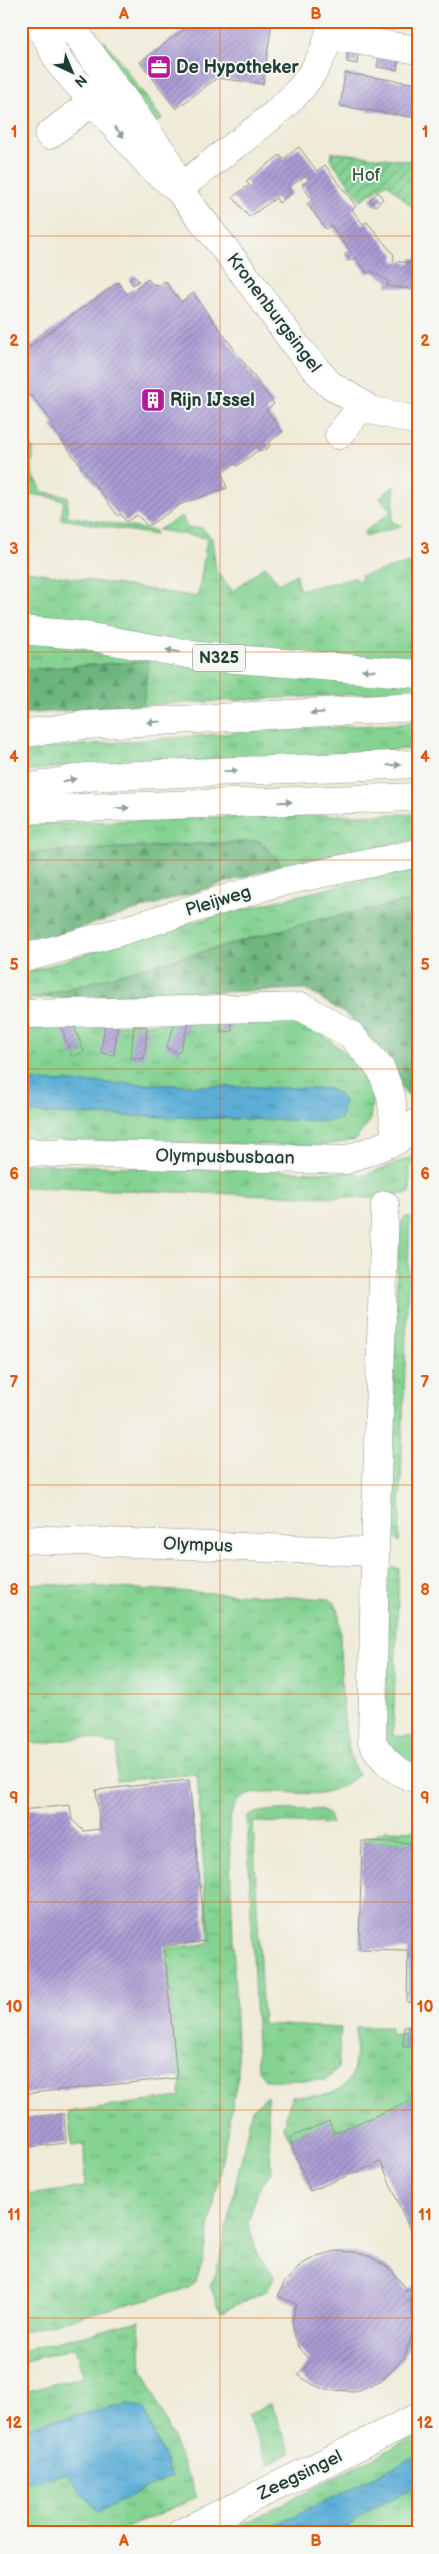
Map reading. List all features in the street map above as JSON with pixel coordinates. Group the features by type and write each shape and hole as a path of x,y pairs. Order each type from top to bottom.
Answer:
{"main road":[{"name":"Kronenburgsingel","path":"63,27 103,94 167,159 178,189 297,347 328,383 371,410 418,420"},
{"path":"178,189 292,100 309,80 321,59 330,28 418,50"},
{"path":"49,135 103,94"},
{"path":"339,436 362,406"},
{"name":"N325","path":"21,630 79,635 199,656 418,674"},
{"path":"21,734 85,725 418,707"},
{"path":"21,789 85,777 418,764"},
{"path":"21,810 418,797"},
{"name":"Pleijweg","path":"21,959 119,932 276,883 418,853"},
{"path":"28,1014 302,1007 351,1035 381,1070 390,1095 396,1141"},
{"name":"Olympusbusbaan","path":"21,1152 346,1160 396,1141 418,1122"},
{"path":"385,1206 374,1552 372,1742 382,1759 404,1776 418,1778"},
{"name":"Olympus","path":"21,1539 374,1552"},
{"name":"Zeegsingel","path":"181,2533 418,2417"}],"green space":[{"path":"104,41 162,119 156,123 107,55"},
{"name":"Hof","path":"332,152 418,162 418,213 387,183 361,200 331,160"},
{"path":"21,432 33,449 32,473 43,492 68,496 67,516 155,531 155,535 61,519 64,500 21,492"},
{"path":"395,486 392,522 402,526 365,536 364,532 391,512 380,497"},
{"path":"182,516 187,528 202,528 212,538 216,571 233,591 265,566 279,584 296,574 299,590 355,578 356,581 362,579 361,576 418,561 418,664 258,655 21,619 21,588 25,588 28,571 198,597 207,538 158,530"},
{"path":"21,640 418,682 418,691 143,705 148,661 21,670"},
{"path":"149,661 143,705 21,714 21,670"},
{"path":"418,723 418,748 270,759 66,766 21,772 21,750 271,730"},
{"path":"418,814 418,839 282,865 260,841 21,853 21,825 219,817"},
{"path":"260,841 282,865 21,946 21,853"},
{"path":"418,868 418,899 310,922 30,999 23,1029 287,1018 312,1027 362,1066 374,1083 370,1121 355,1140 321,1146 21,1139 21,1113 325,1121 339,1094 328,1089 21,1081 21,975 168,929"},
{"path":"418,899 418,1097 412,1101 399,1084 386,1055 350,1017 306,989 30,999 310,922"},
{"path":"414,1156 410,1167 410,1193 364,1198 21,1187 21,1164 355,1173 363,1176"},
{"path":"405,1217 410,1217 399,1542 390,1534 398,1228"},
{"path":"392,1568 399,1568 393,1736 418,1737 418,1767 403,1761 386,1740 388,1574"},
{"path":"21,1583 329,1599 335,1603 339,1614 344,1719 347,1740 358,1775 341,1787 326,1792 310,1794 271,1792 246,1796 237,1801 232,1811 229,1830 238,2075 203,2261 196,2280 189,2288 21,2332 21,2196 85,2187 84,2145 72,2146 68,2112 179,2097 183,2077 178,2078 166,1948 209,1944 197,1774 116,1781 118,1745 87,1737 37,1744 21,1737"},
{"path":"321,1810 328,1813 332,1824 253,1822 263,2024 341,2028 338,2069 326,2080 265,2080 258,2070 247,1818 252,1814 260,1812"},
{"path":"385,1830 418,1831 418,1843 362,1841"},
{"path":"356,2027 390,2027 390,2034 404,2034 403,2047 418,2048 418,2098 334,2133 329,2121 289,2138 283,2126 292,2096 327,2094 339,2090 347,2083 352,2074 355,2061"},
{"path":"267,2096 271,2172 258,2190 248,2223 258,2256 274,2276 268,2290 221,2312 210,2286 217,2271 252,2109"},
{"path":"139,2321 142,2367 197,2497 115,2533 21,2533 21,2483 66,2473 172,2476 143,2408 129,2404 21,2428 21,2393 83,2376 75,2348 21,2362 21,2351"},
{"path":"271,2403 291,2453 268,2464 247,2415"},
{"path":"418,2435 418,2455 261,2533 225,2533"},
{"path":"418,2486 418,2533 339,2533 371,2509"}],"water":[{"path":"21,1081 328,1089 339,1094 344,1101 341,1119 325,1121 21,1113"},
{"path":"129,2404 143,2408 172,2476 98,2512 66,2473 21,2483 21,2428"},
{"path":"418,2455 418,2486 371,2509 339,2533 261,2533"}],"building":[{"path":"195,21 272,21 263,84 217,78 176,109 140,62"},
{"path":"348,52 358,54 357,64 347,62"},
{"path":"379,57 398,60 397,70 377,67"},
{"path":"345,73 418,84 418,118 340,106"},
{"path":"299,147 317,171 325,165 356,206 352,210 363,224 367,222 394,255 393,261 411,263 411,258 418,259 418,290 387,286 388,281 371,271 368,274 355,258 350,261 345,254 350,251 331,225 326,229 307,204 312,200 302,185 309,180 305,176 288,188 292,193 279,203 276,198 249,217 233,197 249,185 246,181 280,155 283,159"},
{"path":"378,192 383,199 375,206 370,199"},
{"path":"134,275 139,281 133,285 129,279"},
{"name":"Rijn IJssel","path":"148,279 152,284 160,285 165,281 181,302 193,293 274,404 266,410 283,432 268,443 270,446 262,452 260,449 237,466 235,464 222,473 227,488 181,504 148,526 137,515 126,522 121,514 118,516 51,426 54,424 31,395 28,396 22,388 25,387 21,382 21,353 118,282 127,294"},
{"path":"220,1010 230,1010 232,1031 221,1032"},
{"path":"177,1018 189,1023 179,1053 166,1048"},
{"path":"105,1022 118,1023 114,1055 101,1053"},
{"path":"73,1023 84,1052 72,1057 61,1027"},
{"path":"134,1026 147,1027 144,1059 131,1058"},
{"path":"189,1780 206,1941 164,1946 177,2078 21,2094 21,1810 70,1805 72,1820 84,1831 100,1829 96,1790"},
{"path":"362,1841 418,1843 418,2002 407,2002 408,1950 359,1949"},
{"path":"404,2027 418,2027 418,2048 403,2047"},
{"path":"418,2098 418,2249 381,2162 310,2191 289,2138 329,2121 334,2133"},
{"path":"64,2114 66,2143 21,2148 21,2118"},
{"path":"335,2251 354,2252 371,2257 392,2270 406,2290 418,2285 418,2295 410,2298 414,2328 405,2356 384,2379 357,2391 326,2390 298,2375 310,2360 299,2347 294,2334 292,2321 296,2304 278,2296 284,2283 301,2265 317,2256"}],"place":[{"name":"De Hypotheker","path":"159,67"},
{"name":"Rijn IJssel","path":"153,400"}]}
